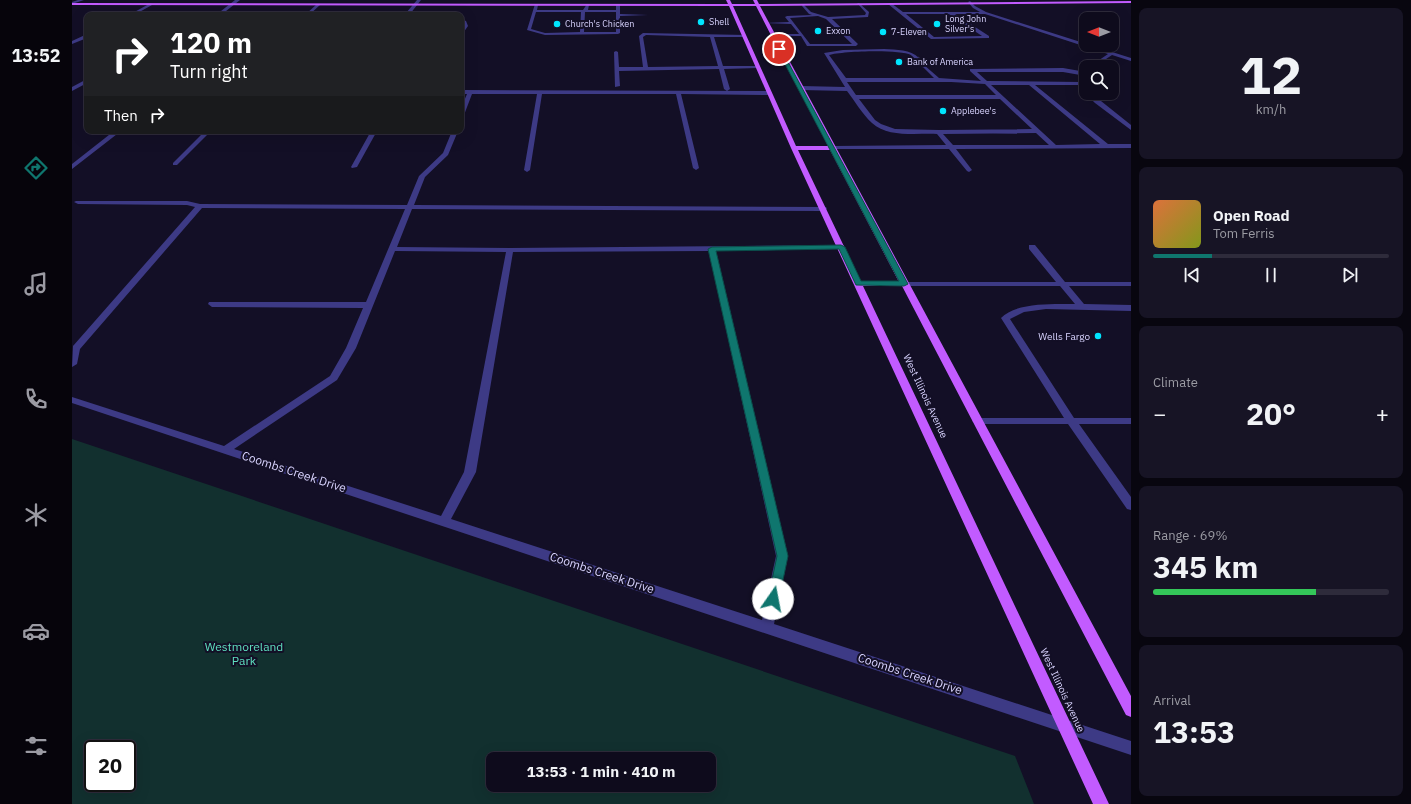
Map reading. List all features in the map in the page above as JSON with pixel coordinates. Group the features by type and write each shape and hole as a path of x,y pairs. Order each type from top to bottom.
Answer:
{"main road":[{"path":"755,0 772,36 1131,710"},
{"path":"72,4 618,5 730,3 757,5 803,5 969,1 1131,2"},
{"name":"West Illinois Avenue","path":"730,3 794,148 1101,804"},
{"path":"794,148 832,148"},
{"path":"858,284 904,284"}],"street":[{"path":"72,4 82,0"},
{"path":"222,12 238,0"},
{"path":"409,12 419,0"},
{"path":"969,1 985,13 1131,60"},
{"path":"828,18 856,44 809,45 787,17 817,16 828,18 867,16 868,13 858,4"},
{"path":"890,4 933,38 987,37 950,13"},
{"path":"137,12 150,5"},
{"path":"310,12 318,5"},
{"path":"334,12 340,5"},
{"path":"536,5 529,30 532,32 545,34 582,34 618,33 618,5"},
{"path":"562,5 562,11"},
{"path":"582,34 583,12 585,11 587,5"},
{"path":"803,5 810,13 817,16"},
{"path":"535,11 585,11 646,15"},
{"path":"903,14 985,13"},
{"path":"766,23 792,23"},
{"path":"646,69 641,36 645,34 744,36"},
{"path":"772,36 802,35"},
{"path":"712,36 727,89"},
{"path":"72,43 84,37"},
{"path":"917,58 913,54 898,52 837,51 826,54 855,97 874,122 880,127 908,132 1038,131"},
{"path":"616,52 618,69 617,86"},
{"path":"1102,60 1111,54"},
{"path":"924,66 938,80"},
{"path":"618,69 721,69 758,67"},
{"path":"1055,147 972,70 1063,70 1079,73"},
{"path":"844,80 1079,83"},
{"path":"72,89 84,83"},
{"path":"1030,83 1107,147"},
{"path":"801,88 849,88"},
{"path":"464,92 769,93"},
{"path":"464,107 470,92"},
{"path":"527,170 540,92"},
{"path":"678,93 696,168"},
{"path":"855,97 1001,97"},
{"path":"1095,100 1131,128"},
{"path":"939,132 969,170"},
{"path":"72,167 114,134"},
{"path":"175,164 205,134"},
{"path":"354,167 372,134"},
{"path":"225,450 334,378 351,348 422,176 446,154 454,134"},
{"path":"832,148 1131,146"},
{"path":"78,202 187,203 200,206 823,209"},
{"path":"72,364 76,348 200,206"},
{"path":"392,249 510,250 841,247"},
{"path":"1032,247 1081,306"},
{"path":"712,249 782,556 767,628"},
{"path":"444,522 470,472 510,250"},
{"path":"904,284 1131,284"},
{"path":"212,304 368,305"},
{"path":"1131,308 1046,306 1022,310 1005,318 1071,420 1127,495 1131,506"},
{"name":"Coombs Creek Drive","path":"72,400 1131,748"},
{"path":"977,420 1131,420"}],"green space":[{"name":"Westmoreland Park","path":"72,439 1015,756 1034,804 72,804"}],"tunnel":[{"path":"917,58 924,66"}],"place":[{"name":"Shell","path":"701,22"},
{"name":"Church's Chicken","path":"557,24"},
{"name":"Long John Silver's","path":"937,24"},
{"name":"Exxon","path":"818,31"},
{"name":"7-Eleven","path":"883,32"},
{"name":"Bank of America","path":"899,62"},
{"name":"Applebee's","path":"943,111"},
{"name":"Wells Fargo","path":"1098,336"}],"route":[{"path":"773,599 782,556 712,249 841,247 858,284 904,284 779,49"}]}
